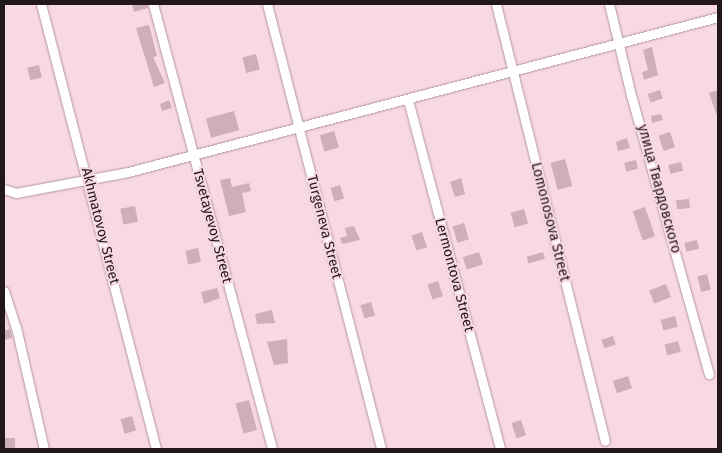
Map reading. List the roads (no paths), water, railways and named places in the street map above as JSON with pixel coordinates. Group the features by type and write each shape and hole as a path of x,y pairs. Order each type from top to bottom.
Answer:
{"street":[{"name":"Akhmatovoy Street","path":"41,4 156,449"},
{"name":"Tsvetayevoy Street","path":"153,4 272,449"},
{"name":"Turgeneva Street","path":"267,4 381,449"},
{"name":"Lomonosova Street","path":"496,4 605,441"},
{"name":"улица Твардовского","path":"609,4 709,374"},
{"path":"4,189 16,193 88,180 300,128 718,17"},
{"name":"Lermontova Street","path":"408,100 500,449"},
{"path":"4,291 16,327 44,449"}]}
